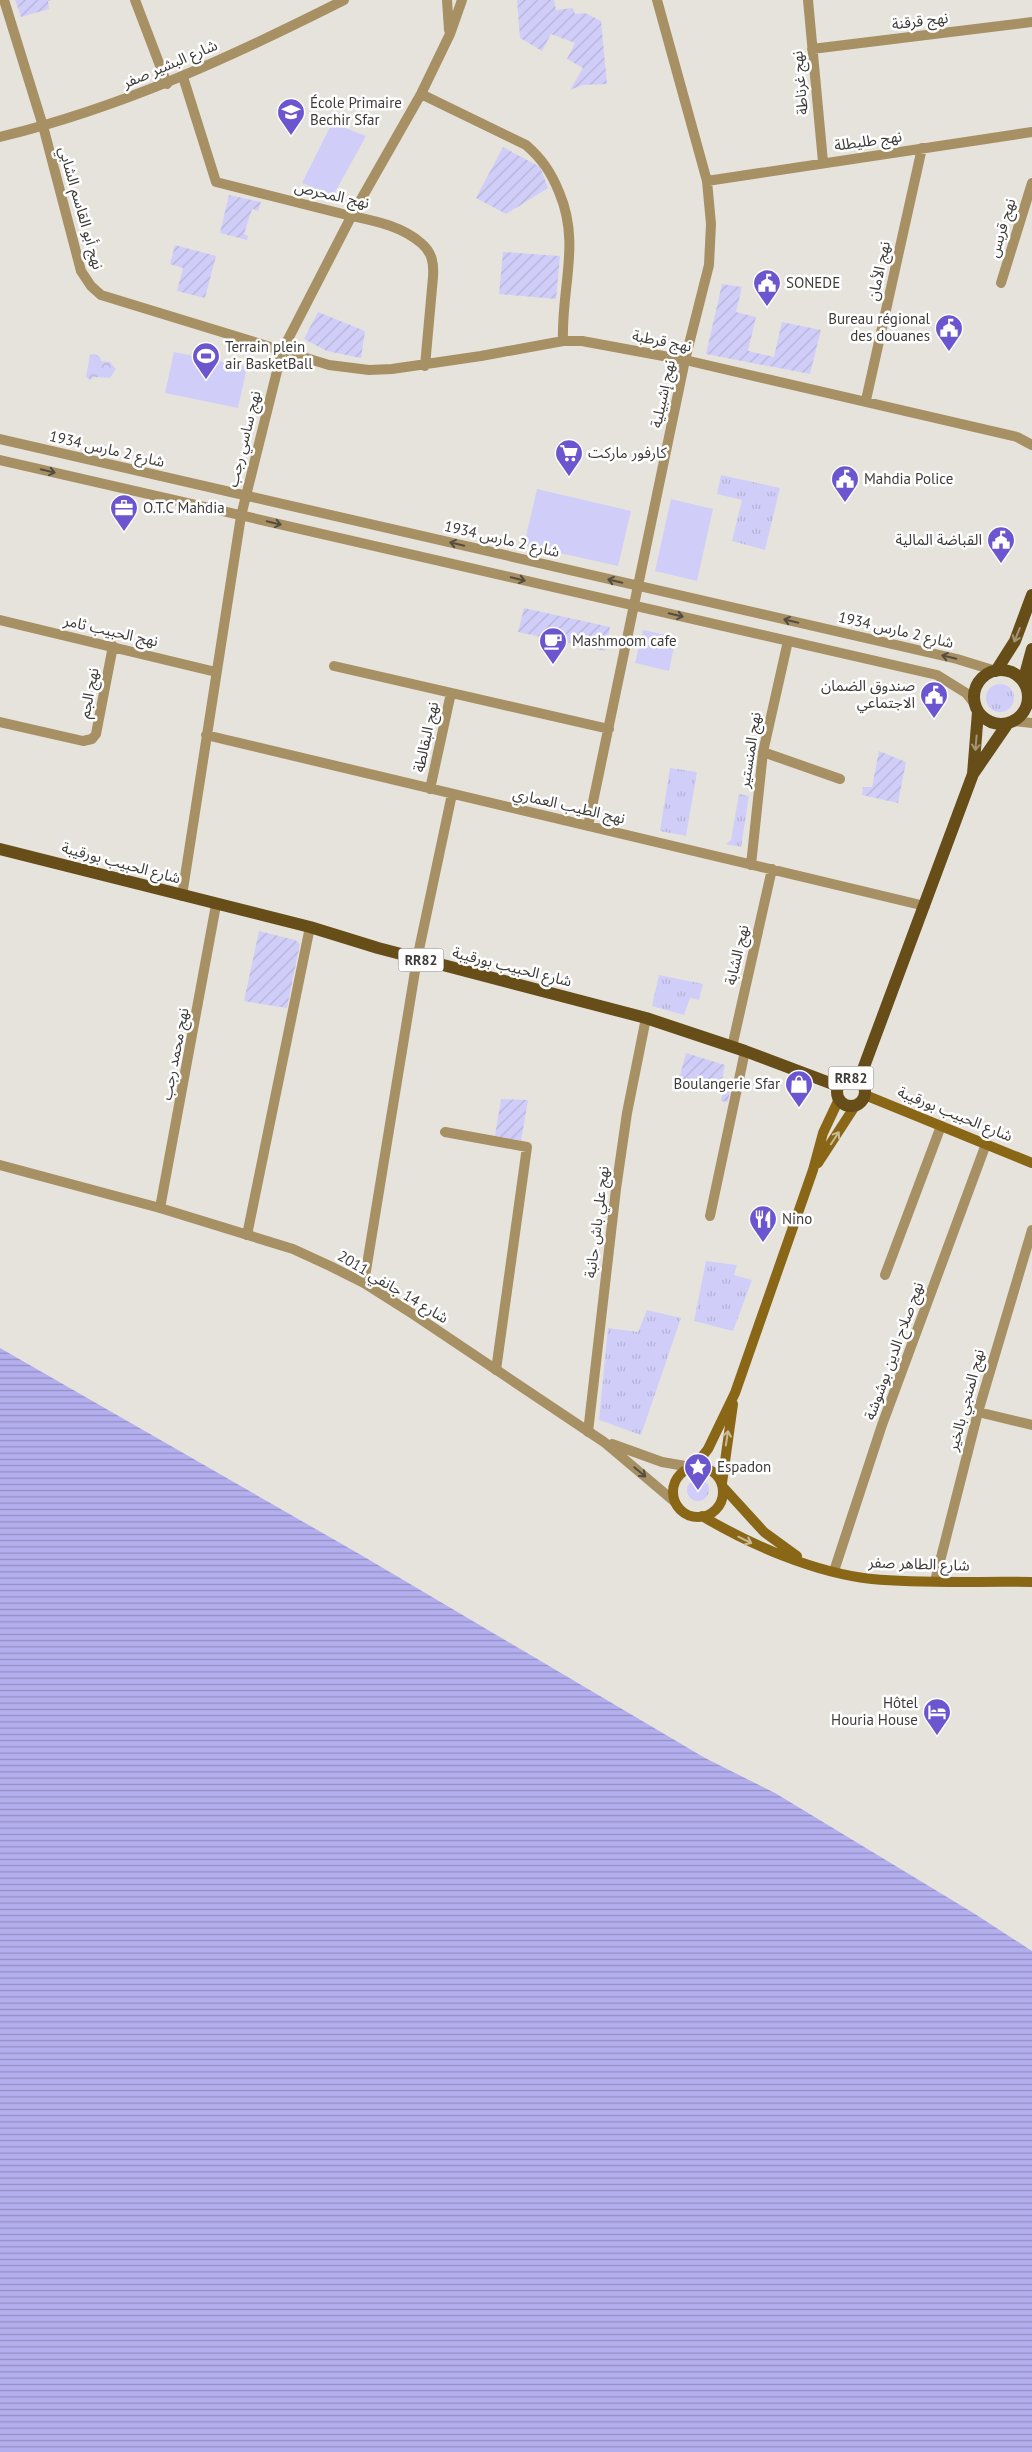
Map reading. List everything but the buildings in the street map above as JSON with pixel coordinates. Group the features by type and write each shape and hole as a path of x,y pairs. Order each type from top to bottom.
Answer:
{"main road":[{"path":"973,774 977,708 974,695 981,680 996,671 1015,641 1032,595"},
{"path":"859,1080 973,774 1011,722 1025,710 1028,692 1026,671 1032,649"},
{"path":"996,671 1013,674 1028,692"},
{"path":"977,708 991,723 1011,722"},
{"name":"شارع الحبيب بورقيبة","path":"0,849 216,905 310,927 417,959 646,1018 838,1086"},
{"name":"RR82","path":"849,1078 859,1080 864,1086 865,1095 862,1102 856,1106 846,1106 838,1100 838,1086 849,1078"},
{"name":"شارع الحبيب بورقيبة","path":"865,1095 1032,1164"},
{"path":"692,1467 708,1449 735,1393 813,1170 823,1133 838,1100"},
{"path":"813,1170 856,1106"},
{"path":"722,1486 719,1478 708,1468 692,1467 684,1470 675,1481 673,1488 675,1502 683,1512 702,1516 719,1506 722,1486 735,1393"},
{"name":"شارع الطاهر صفر","path":"722,1486 764,1532 806,1563"},
{"name":"شارع الطاهر صفر","path":"702,1516 754,1544 806,1563 872,1579 1032,1582"}],"street":[{"name":"نهج أبو القاسم الشابي","path":"4,0 43,126 82,272 91,286 101,295 282,352"},
{"path":"135,0 168,84"},
{"name":"شارع البشير صفر","path":"0,137 43,126 168,84 344,0"},
{"path":"448,0 450,34"},
{"name":"نهج ساسي رجب","path":"182,896 240,516 282,352 351,216 421,94 450,34 462,0"},
{"name":"نهج إشبيلية","path":"588,826 685,360 709,265 710,224 707,181 657,0"},
{"name":"نهج غرناطة","path":"808,0 822,162"},
{"name":"نهج قرقنة","path":"812,49 1032,22"},
{"name":"نهج المحرص","path":"183,77 216,182 351,216 384,222 414,238 430,253 433,271 426,366"},
{"path":"421,94 526,145 539,156 550,171 567,209 570,226 570,257 563,341"},
{"name":"نهج طليطلة","path":"707,181 822,162 1032,132"},
{"name":"نهج الأمان","path":"866,400 922,148"},
{"name":"نهج قربس","path":"1001,282 1032,183"},
{"name":"نهج قرطبة","path":"282,352 329,365 370,370 426,366 563,341 582,341 685,360 866,400 1017,436 1032,445"},
{"name":"شارع 2 مارس 1934","path":"0,439 957,659 996,671"},
{"path":"0,460 936,675 966,692 977,708"},
{"name":"نهج الحبيب ثامر","path":"0,620 216,672"},
{"name":"نهج المنستير","path":"751,865 763,752 788,641"},
{"name":"نهج الجم","path":"0,722 83,741 92,739 96,734 113,646"},
{"path":"334,666 609,729"},
{"name":"نهج البقالطة","path":"430,788 451,693"},
{"path":"1011,722 1032,723"},
{"name":"نهج الطيب العماري","path":"206,735 925,906"},
{"path":"763,752 840,779"},
{"path":"364,1283 417,959 452,794"},
{"name":"نهج الشابة","path":"732,1047 772,869"},
{"name":"نهج محمد رجب","path":"160,1208 216,905"},
{"path":"246,1235 310,927"},
{"name":"نهج علي باش حانبة","path":"588,1432 616,1189 627,1113 646,1018"},
{"path":"710,1216 745,1052"},
{"path":"885,1275 941,1126"},
{"path":"445,1132 527,1147 496,1370"},
{"name":"نهج صلاح الدين بوشوشة","path":"834,1571 882,1425 986,1144"},
{"name":"شارع 14 جانفي 2011","path":"0,1165 160,1208 293,1249 364,1283 604,1442 675,1502"},
{"name":"نهج المنجي بالخير","path":"935,1580 978,1412 1032,1230"},
{"path":"978,1412 1032,1425"},
{"name":"شارع 14 جانفي 2011","path":"604,1442 662,1462 692,1467"}],"green space":[{"path":"15,0 51,0 48,1 49,9 21,17"},
{"path":"517,0 554,0 556,10 573,8 575,14 585,13 601,21 607,84 582,85 570,90 583,68 567,59 575,43 551,34 542,51 520,38"},
{"path":"332,123 366,136 333,196 302,183"},
{"path":"503,147 540,167 548,188 506,214 476,198"},
{"path":"229,195 261,202 258,211 252,209 244,234 248,236 247,240 220,233"},
{"path":"175,245 216,256 205,298 177,291 183,268 170,264"},
{"path":"503,252 560,256 556,299 499,294"},
{"path":"722,284 742,287 736,312 756,317 748,351 774,357 782,322 821,330 810,374 706,354"},
{"path":"318,312 365,331 361,358 327,351 304,339"},
{"name":"Terrain plein air BasketBall","path":"174,352 247,367 238,408 165,393"},
{"path":"95,354 100,357 101,361 110,362 116,369 110,378 94,377 90,380 86,377 90,355"},
{"path":"721,475 780,488 765,550 732,541 742,500 717,494"},
{"path":"537,489 631,511 618,566 524,545"},
{"path":"671,499 713,509 697,581 655,571"},
{"path":"524,608 610,627 605,651 518,632"},
{"path":"643,630 676,637 669,671 635,663"},
{"path":"1000,684 1010,688 1014,698 1010,708 1000,712 990,708 986,698 990,688"},
{"path":"879,751 906,762 898,803 862,795 863,787 872,787"},
{"path":"670,768 697,772 686,836 660,831"},
{"path":"739,794 749,796 741,847 726,844 731,840"},
{"path":"259,931 295,940 300,944 287,1008 244,1001"},
{"path":"659,975 703,984 699,1000 690,998 684,1015 652,1006"},
{"path":"686,1053 725,1065 722,1081 731,1084 728,1102 721,1101 723,1090 712,1087 709,1079 702,1079 698,1084 679,1079"},
{"path":"501,1099 528,1100 521,1141 495,1136"},
{"path":"706,1261 737,1265 734,1275 752,1280 733,1331 694,1321"},
{"path":"647,1310 681,1318 641,1435 599,1420 608,1328 638,1332"},
{"path":"698,1479 706,1482 709,1490 706,1498 698,1501 690,1498 687,1490 690,1482"}],"shaded area":[{"path":"0,1348 361,1555 705,1758 775,1793 975,1914 1032,1951 1032,2452 0,2452"}],"place":[{"name":"École Primaire Bechir Sfar","path":"291,136"},
{"name":"SONEDE","path":"767,307"},
{"name":"Bureau régional des douanes","path":"949,352"},
{"name":"Terrain plein air BasketBall","path":"206,380"},
{"name":"كارفور ماركت","path":"569,477"},
{"name":"Mahdia Police","path":"845,503"},
{"name":"O.T.C Mahdia","path":"124,532"},
{"name":"القباضة المالية","path":"1001,564"},
{"name":"Mashmoom cafe","path":"553,665"},
{"name":"صندوق الضمان الاجتماعي","path":"934,719"},
{"name":"Boulangerie Sfar","path":"799,1108"},
{"name":"Nino","path":"763,1243"},
{"name":"Espadon","path":"698,1491"},
{"name":"Hôtel Houria House","path":"937,1736"}]}
